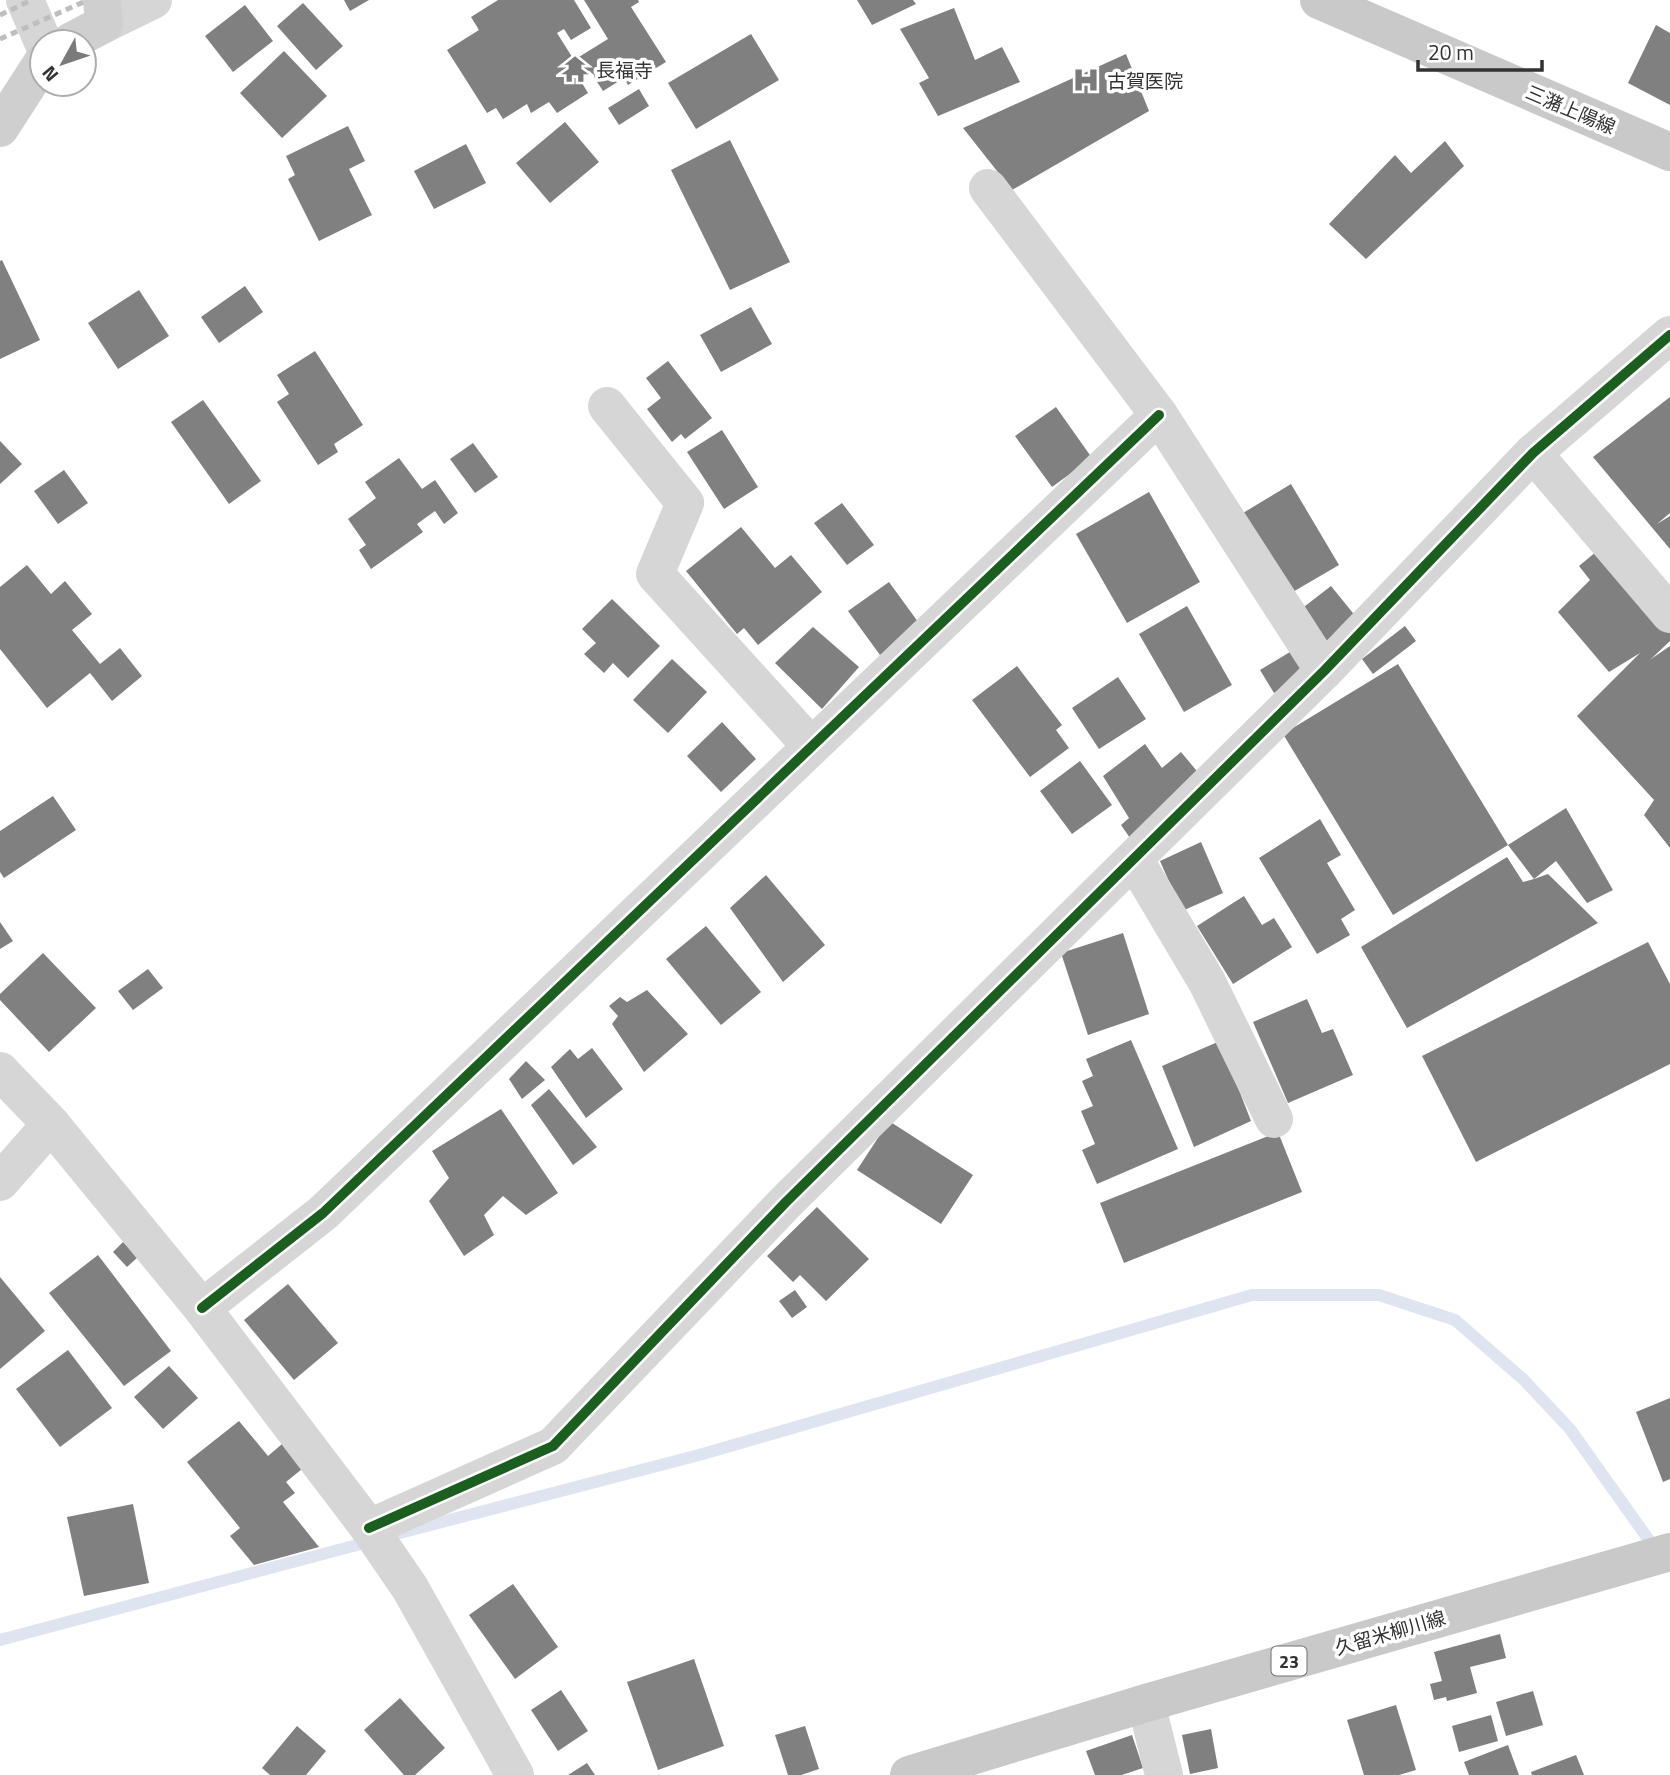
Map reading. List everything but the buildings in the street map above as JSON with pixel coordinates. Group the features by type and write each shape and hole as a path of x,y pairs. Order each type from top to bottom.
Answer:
{"main road":[{"name":"三潴上陽線","path":"1319,0 1670,152"},
{"path":"85,28 103,12"},
{"path":"0,128 28,85"},
{"name":"久留米柳川線","path":"909,1775 1146,1703 1670,1552"}],"street":[{"path":"25,0 38,28"},
{"path":"103,12 153,0"},
{"path":"988,188 1159,415 1324,671"},
{"path":"369,1528 553,1446 786,1202 1324,671 1533,453 1670,335"},
{"path":"607,406 685,503 655,574 811,746"},
{"path":"202,1308 323,1213 1159,415"},
{"path":"1533,453 1670,614"},
{"path":"1133,859 1207,982 1274,1119"},
{"path":"0,1071 51,1124 202,1308 369,1528 410,1588 515,1775"},
{"path":"0,1182 51,1124"},
{"path":"1146,1703 1164,1775"}],"waterway":[{"path":"396,1534 699,1455 1252,1295 1379,1295 1455,1320 1524,1380 1570,1429 1656,1550"},
{"path":"0,1640 372,1541"}],"railway":[{"path":"0,15 32,0"},
{"path":"0,39 88,0"}],"cycle path":[{"path":"369,1528 553,1446 786,1202 1324,671 1533,453 1670,335"},
{"path":"202,1308 323,1213 1159,415"}],"place":[{"name":"長福寺","path":"575,69"},
{"name":"古賀医院","path":"1086,80"}]}
